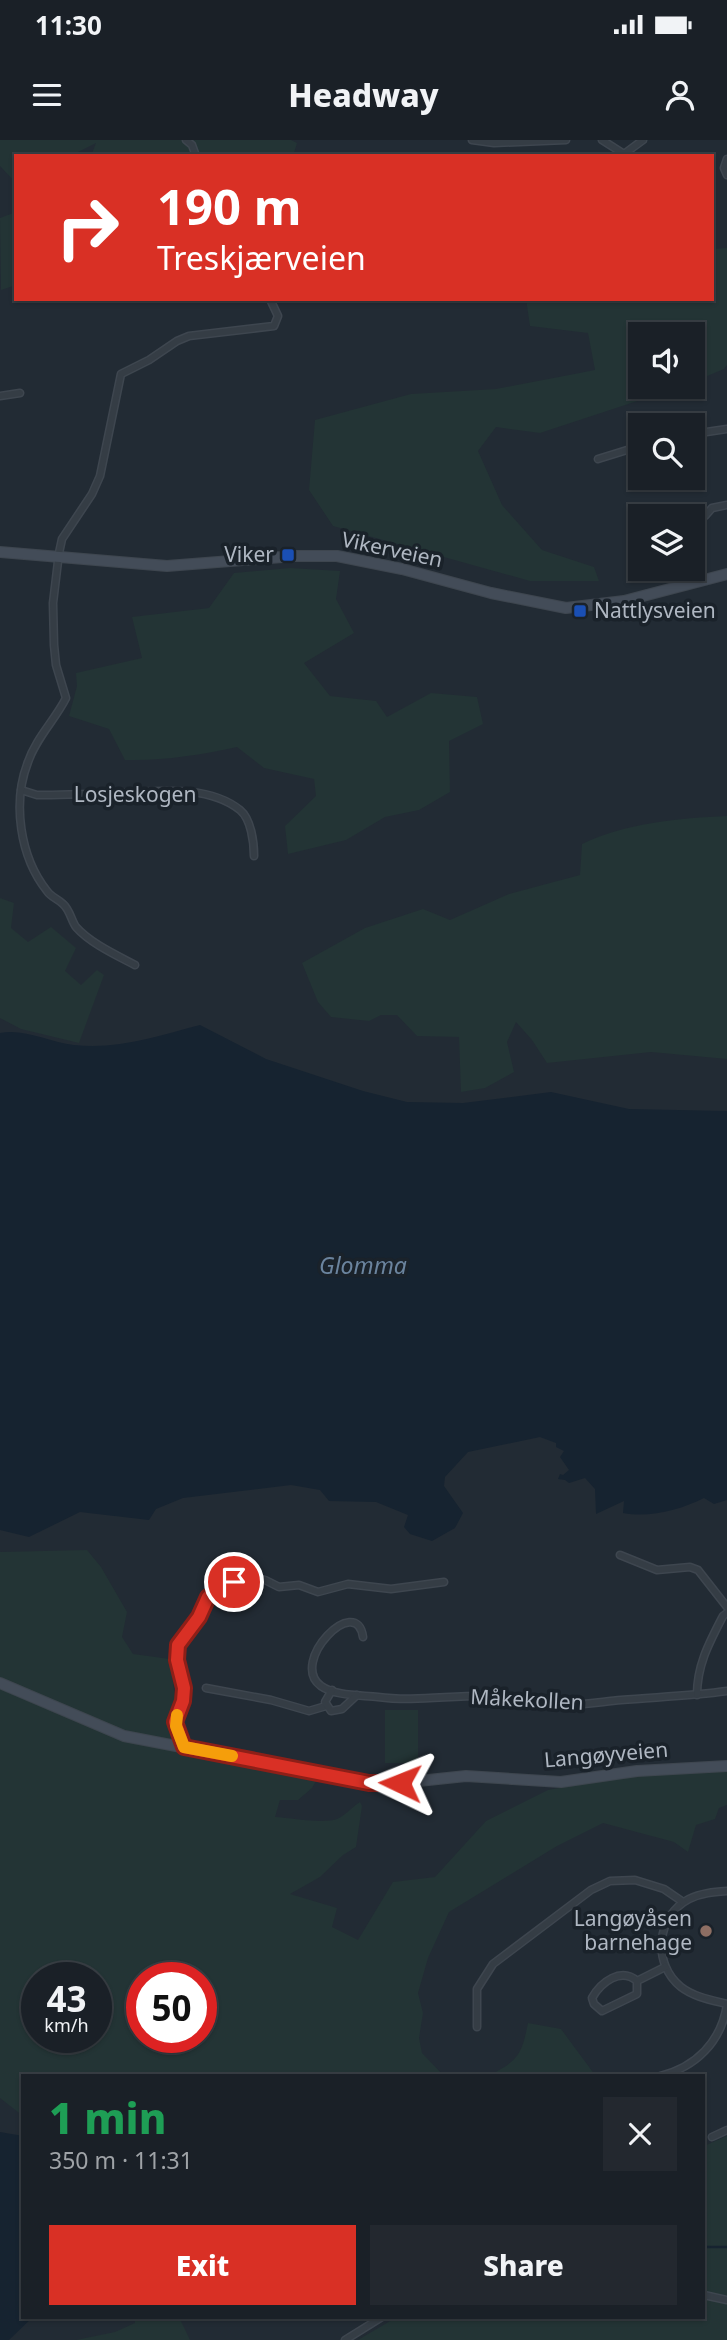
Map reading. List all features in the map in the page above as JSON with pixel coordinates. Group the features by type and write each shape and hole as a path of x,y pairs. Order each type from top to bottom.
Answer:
{"main road":[{"name":"Vikerveien","path":"0,552 167,566 295,556 337,556 566,608 624,601 727,574"},
{"name":"Langøyveien","path":"0,1683 124,1736 369,1783 387,1784 466,1776 561,1782 637,1770 727,1766"}],"street":[{"path":"472,140 494,143 566,140"},
{"path":"602,140 623,154"},
{"path":"625,154 643,140"},
{"path":"727,159 724,168 727,175"},
{"path":"135,965 85,936 75,925 63,903 48,892 39,880 27,855 23,836 21,790 28,760 66,698 56,664 54,645 53,603 58,558 62,539 92,494 100,476 121,374 189,336 274,326 278,316 272,301"},
{"path":"0,396 20,393"},
{"path":"705,432 727,429"},
{"path":"598,459 628,450"},
{"path":"705,516 712,508 727,505"},
{"name":"Losjeskogen","path":"21,790 37,795 168,792 208,795 231,804 244,814 254,844 254,856"},
{"path":"620,1555 657,1570 690,1567 698,1570 727,1606"},
{"path":"184,1747 175,1722 183,1701 184,1688 177,1650 199,1617 205,1601 212,1594 248,1577 265,1580 279,1587 299,1585 318,1592 348,1584 391,1589 444,1582"},
{"path":"697,1695 702,1655 727,1613"},
{"path":"358,1695 339,1711 331,1711 326,1706 326,1698 332,1690 317,1682 312,1672 312,1662 333,1628 343,1623 355,1625 362,1631 363,1637"},
{"path":"206,1688 271,1700 309,1711 326,1706"},
{"name":"Måkekollen","path":"332,1690 396,1699 496,1696 557,1705 727,1691"},
{"path":"477,2027 477,1989 493,1964 591,1890 610,1881 635,1880 664,1889 683,1902"},
{"path":"665,2074 687,2066 699,2057 719,2031 725,2019 727,2005 691,1993 679,1985 665,1967 661,1940 669,1918 683,1902 696,1896 727,1891"},
{"path":"637,1981 665,1967"},
{"path":"621,1974 631,1976 637,1981 637,1994 632,1998 602,2011 594,2004 592,1998 596,1990 615,1977 621,1974"},
{"path":"712,2137 727,2130"},
{"path":"705,2295 727,2300"},
{"path":"345,2340 379,2319"}],"shaded area":[{"path":"0,140 291,140 297,143 294,154 92,154 96,143 74,154 14,154 14,181 0,166"},
{"path":"14,213 14,286 1,290 0,218"},
{"path":"727,248 727,365 724,369 705,377 705,322 628,322 628,399 643,399 540,433 496,427 478,451 502,505 542,550 594,567 599,581 530,581 333,526 309,490 315,420 411,394 496,389 595,370 588,333 530,326 526,301 714,301 714,249"},
{"path":"290,568 340,571 336,599 354,633 304,663 330,696 376,701 387,717 431,693 477,697 483,724 449,741 450,792 419,810 385,817 346,840 288,854 285,826 316,796 314,779 264,768 237,747 181,757 125,760 109,729 69,716 77,686 76,673 142,658 132,617 209,608 234,573"},
{"path":"727,816 727,1059 651,1052 547,1063 516,1022 507,1042 514,1072 485,1088 461,1092 459,1037 417,1036 397,1015 381,1015 369,1021 331,1017 318,1002 302,963 365,928 423,909 450,920 509,894 580,875 582,844 616,831 690,818"},
{"path":"0,898 14,903 11,928 28,942 51,927 76,948 65,971 81,985 97,970 104,975 79,1043 21,1029 0,1018"},
{"path":"87,1550 101,1567 127,1612 122,1637 133,1654 170,1659 179,1729 192,1753 289,1772 316,1781 298,1800 280,1800 275,1817 331,1820 340,1818 360,1802 362,1806 356,1847 343,1855 320,1877 290,1894 337,1908 332,1927 358,1940 393,1882 435,1877 486,1821 548,1790 650,1771 727,1770 727,1805 719,1808 715,1819 696,1825 688,1852 674,1842 603,1823 557,1846 449,1912 428,1958 418,1993 423,2013 419,2038 422,2053 442,2074 21,2074 21,2114 0,2098 0,1552"},
{"path":"385,1710 418,1710 418,1763 385,1763"},
{"path":"528,2023 561,2029 594,2074 492,2074 513,2061 523,2042"},
{"path":"727,2136 727,2340 358,2340 394,2319 705,2319 705,2146"},
{"path":"135,2319 180,2319 190,2340 76,2340 115,2332 135,2323"}],"water":[{"name":"Glomma","path":"200,1025 266,1059 363,1091 407,1102 463,1103 551,1092 629,1109 727,1111 727,1500 714,1504 704,1498 654,1514 623,1513 624,1501 596,1514 595,1489 585,1478 569,1483 558,1479 560,1474 563,1475 569,1470 560,1457 564,1451 556,1447 556,1443 540,1437 468,1452 445,1477 444,1486 463,1513 455,1528 432,1541 410,1534 404,1527 408,1515 376,1502 329,1501 320,1490 291,1485 183,1498 156,1509 149,1520 80,1512 29,1537 0,1530 0,1033 18,1032 74,1045 106,1046"},
{"path":"0,2132 21,2136 21,2319 31,2319 9,2340 0,2340"}],"waterway":[{"path":"705,2247 727,2247"}],"slow traffic":[{"path":"177,1715 175,1722 184,1747 232,1756"}],"place":[{"name":"Viker","path":"288,555"},
{"name":"Nattlysveien","path":"580,611"},
{"name":"Langøyåsen barnehage","path":"706,1931"}],"route":[{"path":"234,1582 208,1597 195,1624 178,1645 177,1660 184,1688 183,1701 175,1722 184,1747 369,1783 400,1783"}]}
